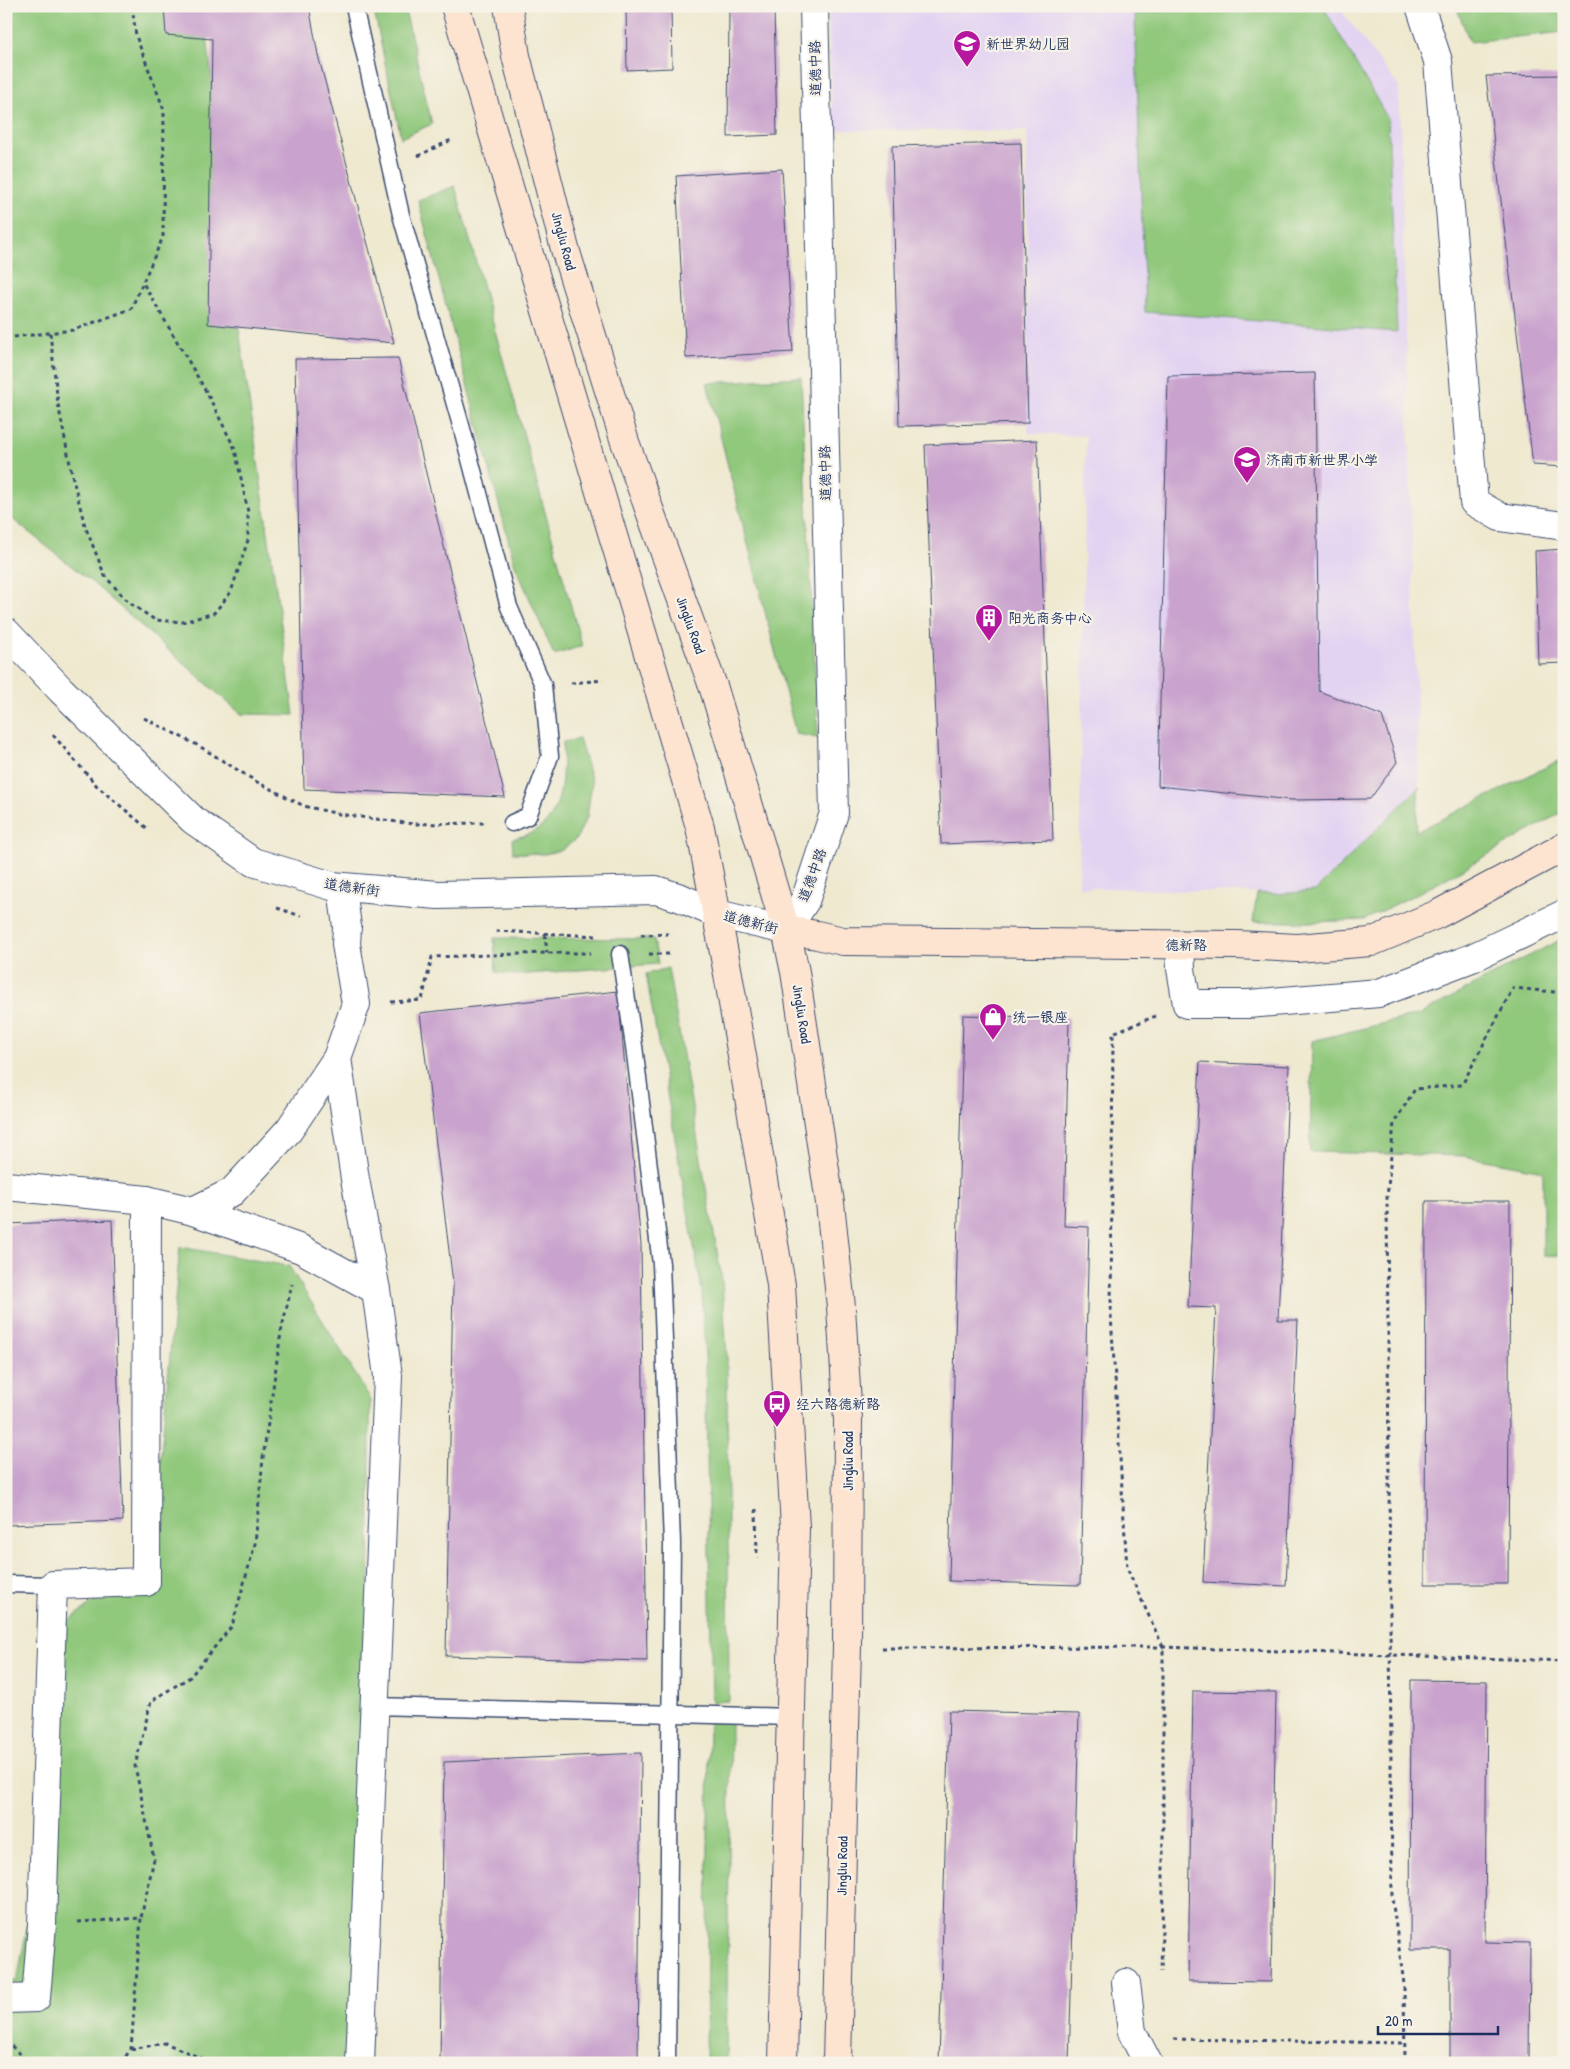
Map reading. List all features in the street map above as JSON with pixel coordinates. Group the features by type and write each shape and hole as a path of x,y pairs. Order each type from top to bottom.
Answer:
{"main road":[{"path":"455,6 700,827 717,914 781,1285 795,1528 783,2063"},
{"name":"Jingliu Road","path":"508,6 516,56 565,249 625,442 714,689 786,930 795,972 830,1203 841,1307 848,1420 847,1646 837,2063"},
{"name":"德新路","path":"786,930 843,941 1297,948 1370,942 1438,914 1564,847"}],"street":[{"name":"道德中路","path":"786,930 805,901 834,813 814,6"},
{"path":"1420,6 1438,61 1474,502 1500,517 1564,526"},
{"name":"道德新街","path":"6,632 60,690 193,820 253,862 342,888 438,895 656,890 681,898 717,914 786,930"},
{"path":"193,1211 232,1192 289,1130 337,1058 356,1004 346,944 347,927 342,888"},
{"path":"1180,945 1181,969 1188,1004 1248,1004 1379,993 1472,958 1564,914"},
{"path":"337,1058 355,1179 376,1290 388,1376 360,2063"},
{"path":"6,1186 147,1200 193,1211 301,1249 376,1290"},
{"path":"6,1999 36,1998 42,1924 53,1585 146,1582 147,1200"},
{"path":"1126,1983 1132,2032 1148,2063"}],"lane":[{"path":"354,6 401,215 462,429 509,607 543,685 550,756 528,816 512,823"},
{"path":"620,954 634,1046 661,1264 672,1543 667,2063"},
{"path":"6,1584 53,1585"},
{"path":"374,1706 791,1717"}],"path":[{"path":"6,338 74,330 131,309 163,237 164,110 136,36 132,6"},
{"path":"391,168 451,140"},
{"path":"50,333 58,404 73,479 86,526 105,576 128,602 155,620 184,622 214,613 232,592 248,540 248,512 235,449 207,393 142,283"},
{"path":"144,718 199,746 257,782 304,806 339,814 413,824 512,823"},
{"path":"545,934 547,953"},
{"path":"356,1004 422,1000 432,957 547,953 669,954"},
{"path":"1405,2063 1404,1984 1392,1898 1389,1656 1387,1198 1394,1123 1415,1089 1462,1085 1513,988 1564,993"},
{"path":"1160,1982 1163,1887 1163,1647 1127,1568 1111,1315 1113,1033 1188,1004"},
{"path":"122,2063 131,2049 141,1918 154,1859 135,1766 150,1701 190,1677 232,1626 255,1544 262,1458 281,1332 301,1249"},
{"path":"874,1648 1163,1647 1564,1661"},
{"path":"42,1924 141,1918"},
{"path":"1168,2039 1405,2043"},
{"path":"6,2040 28,2063"},
{"path":"131,2049 165,2043 213,2063"}],"shaded area":[{"name":"济南市新世界小学","path":"828,6 1338,6 1399,87 1419,787 1315,891 1276,894 1079,887 1086,436 1028,433 1027,131 833,130"}],"green space":[{"path":"6,6 204,6 234,294 294,715 241,714 94,584 6,514"},
{"path":"373,6 404,6 432,124 401,138"},
{"path":"1205,6 1323,6 1388,119 1397,332 1145,312 1135,14"},
{"path":"1456,6 1564,6 1564,32 1470,42"},
{"path":"455,186 582,646 554,655 515,565 418,200"},
{"path":"801,377 818,738 796,734 707,383"},
{"path":"579,739 592,782 587,817 576,839 562,850 545,854 513,853 512,839 531,833 551,817 560,794 563,742"},
{"path":"1564,758 1564,811 1438,883 1364,920 1253,922 1257,893 1276,894 1315,891 1419,787 1416,832"},
{"path":"494,938 654,939 658,964 515,975 496,972"},
{"path":"1564,938 1564,1256 1543,1255 1543,1171 1464,1156 1310,1152 1312,1041 1421,1014"},
{"path":"668,968 722,1280 727,1357 729,1701 712,1702 702,1292 646,974"},
{"path":"180,1247 289,1266 370,1398 369,2063 6,2063 6,1981 17,1981 59,1759 61,1626 151,1561"},
{"path":"709,1721 731,1722 726,2063 706,2063"}],"building":[{"path":"164,6 309,6 318,55 394,343 208,324 212,39 166,35"},
{"path":"626,6 671,6 672,68 627,70"},
{"path":"729,8 774,8 777,135 728,137"},
{"path":"1564,75 1564,467 1533,465 1486,76"},
{"path":"1021,143 1028,423 899,426 892,146"},
{"path":"782,169 793,352 686,358 676,176"},
{"path":"398,358 505,797 304,789 295,359"},
{"path":"1315,373 1319,691 1382,716 1397,762 1370,799 1292,800 1158,786 1168,376"},
{"name":"阳光商务中心","path":"1037,440 1053,840 941,844 925,445"},
{"path":"1564,549 1564,663 1538,664 1535,551"},
{"path":"618,991 641,1245 647,1661 446,1656 453,1283 420,1013"},
{"path":"963,1015 1069,1018 1064,1226 1089,1227 1080,1585 949,1581"},
{"path":"1200,1062 1289,1066 1278,1320 1298,1320 1286,1586 1203,1582 1216,1308 1188,1307"},
{"path":"1426,1201 1510,1201 1508,1584 1425,1584"},
{"path":"112,1220 123,1521 6,1525 6,1224"},
{"path":"1411,1680 1487,1681 1485,1942 1530,1943 1529,2063 1450,2063 1450,1950 1410,1950"},
{"path":"1193,1691 1276,1692 1271,1982 1188,1981"},
{"path":"949,1711 1079,1714 1069,2063 939,2063"},
{"path":"641,1753 638,2063 440,2063 444,1762"}],"place":[{"name":"新世界幼儿园","path":"967,68"},
{"name":"济南市新世界小学","path":"1247,484"},
{"name":"阳光商务中心","path":"989,642"},
{"name":"统一银座","path":"993,1041"},
{"name":"经六路德新路","path":"777,1428"}]}
